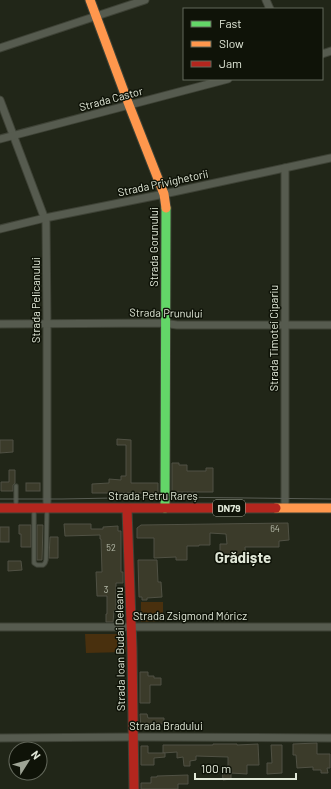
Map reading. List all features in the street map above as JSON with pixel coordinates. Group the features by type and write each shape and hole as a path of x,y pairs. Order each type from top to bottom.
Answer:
{"street":[{"name":"Strada Gorunului","path":"90,0 164,194 166,205 164,508"},
{"path":"0,48 145,0"},
{"name":"Strada Castor","path":"0,139 224,80"},
{"name":"Strada Pelicanului","path":"0,100 45,218 46,226 46,509"},
{"name":"Strada Privighetorii","path":"0,229 45,218 331,158"},
{"name":"Strada Timotei Cipariu","path":"285,168 285,508"},
{"name":"Strada Prunului","path":"0,324 166,324 177,326 331,325"},
{"name":"Strada Petru Rareș","path":"0,508 331,508"},
{"name":"Strada Ioan Budai Deleanu","path":"127,508 132,627 134,789"},
{"name":"Strada Zsigmond Móricz","path":"0,627 331,627"},
{"name":"Strada Bradului","path":"0,738 331,738"}],"lane":[{"path":"16,486 16,508"},
{"path":"34,508 34,563 37,565 43,565 46,560 46,509"}],"shaded area":[{"path":"141,602 163,602 163,621 141,622"},
{"path":"85,634 125,634 126,652 86,653"}],"building":[{"path":"117,439 131,440 131,483 158,483 158,493 92,493 92,484 109,483 109,479 121,480 121,476 126,476 126,445 117,445"},
{"path":"0,440 13,440 13,452 0,453"},
{"path":"172,463 187,465 187,471 206,471 206,468 213,468 213,492 172,492"},
{"path":"9,470 15,470 15,483 13,485 13,491 1,491 1,482 9,482"},
{"path":"26,483 40,483 40,491 26,491"},
{"path":"288,523 289,540 279,541 279,547 245,547 246,563 234,563 234,554 220,554 220,544 227,544 226,534 210,533 210,545 187,546 187,560 176,560 176,557 154,558 154,538 137,538 137,528 141,525"},
{"path":"64,524 91,524 91,529 103,529 103,527 118,526 118,531 121,531 121,572 123,572 123,583 116,583 116,611 114,611 113,622 106,622 107,596 97,596 96,572 102,572 100,535 65,536"},
{"path":"19,525 31,525 31,547 21,547"},
{"path":"37,525 43,525 42,560 37,560"},
{"path":"0,527 9,527 9,542 0,542"},
{"path":"50,537 58,537 58,558 49,558"},
{"path":"138,560 157,560 158,582 161,582 162,597 147,598 147,600 142,600 142,597 139,597"},
{"path":"8,561 21,561 22,570 8,571"},
{"path":"140,672 148,672 148,676 161,678 161,685 150,685 150,703 140,703"},
{"path":"140,714 147,714 148,718 164,718 164,724 151,724 148,725 148,729 141,729"},
{"path":"317,743 317,754 330,754 330,768 327,768 328,773 321,773 321,770 313,770 313,767 297,768 296,755 293,755 293,744"},
{"path":"258,744 259,765 247,765 247,774 231,773 231,779 223,780 222,768 228,768 228,757 196,756 196,760 190,761 190,766 184,766 183,757 177,758 177,752 163,753 163,745"},
{"path":"271,745 282,745 282,773 267,774 267,763 272,763"},
{"path":"141,746 148,746 148,753 165,753 165,757 154,758 154,765 141,765"},
{"path":"188,775 188,784 178,784 178,789 141,789 141,783 151,783 151,777"}],"tram line":[{"path":"0,499 165,497 331,499"}],"traffic: fast":[{"path":"165,508 166,208"}],"traffic: slow":[{"path":"90,0 164,194 166,208"},
{"path":"276,508 331,508"}],"traffic: jam":[{"path":"0,508 276,508"},
{"path":"127,509 132,649 134,789"}],"district":[{"name":"Grădiște","path":"243,558"}]}
